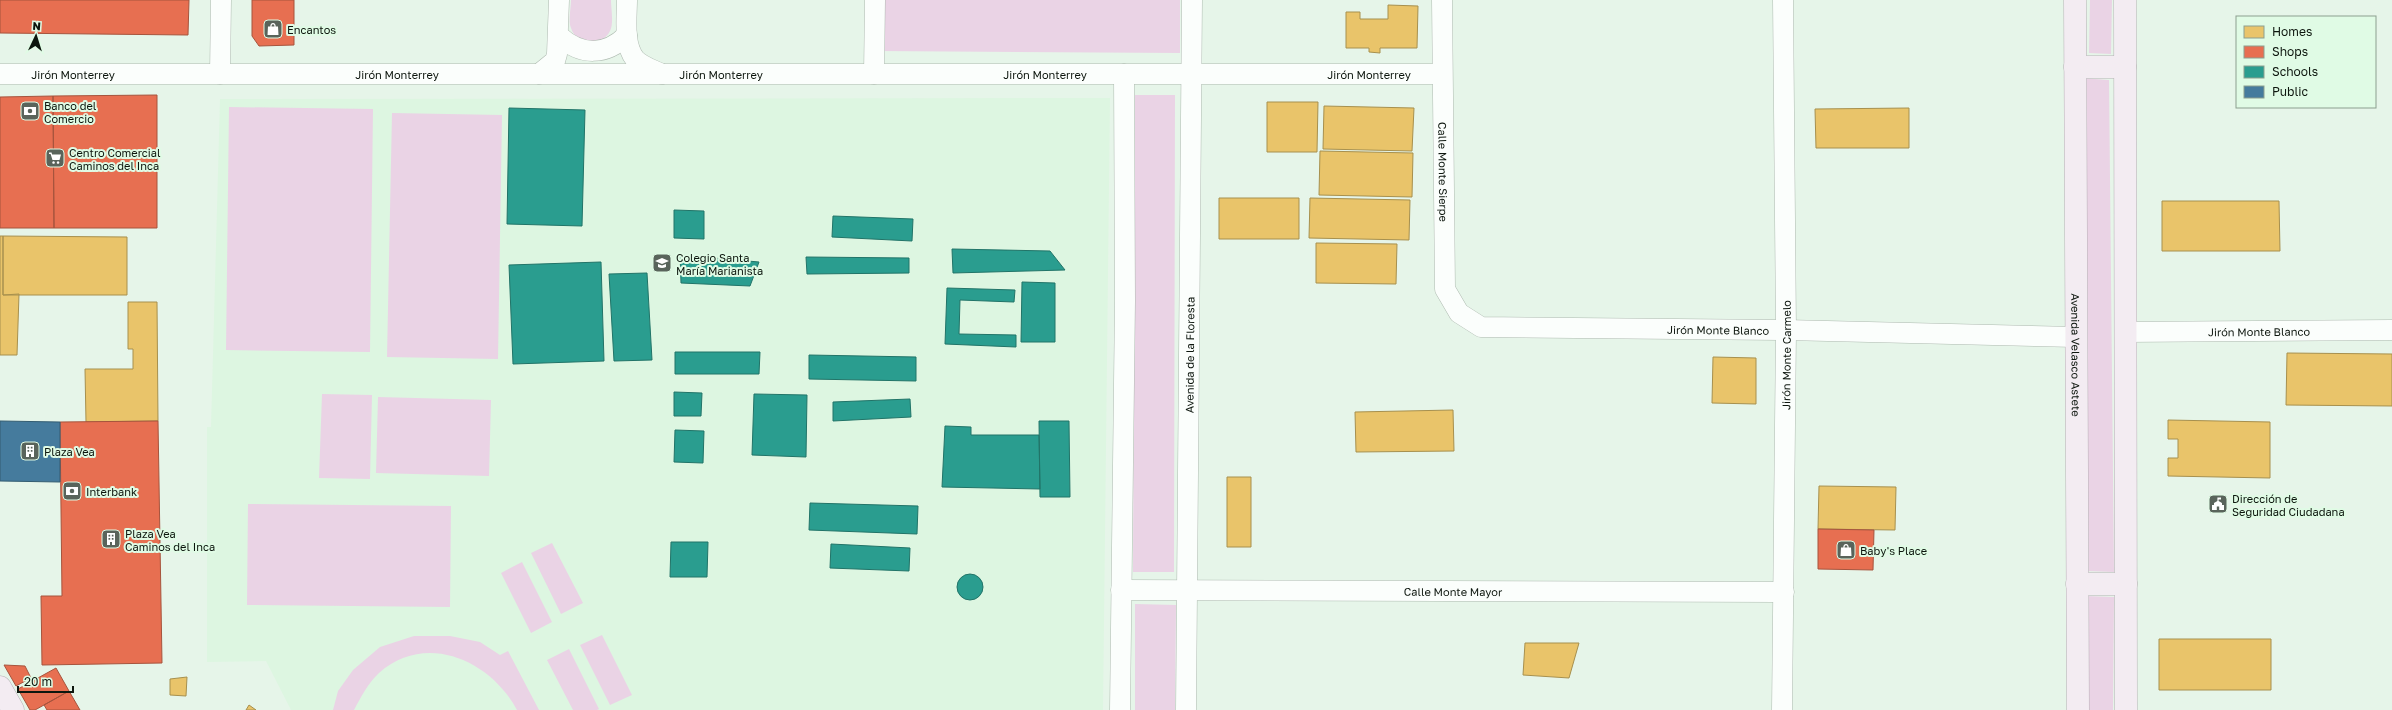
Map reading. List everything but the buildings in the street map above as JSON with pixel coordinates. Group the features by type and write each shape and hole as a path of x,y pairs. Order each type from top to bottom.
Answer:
{"main road":[{"name":"Avenida Velasco Astete","path":"2075,0 2075,337 2078,710"},
{"path":"2125,0 2126,710"},
{"path":"2075,67 2125,67"},
{"path":"2077,584 2126,584"},
{"path":"0,687 13,710"}],"street":[{"path":"220,74 221,0"},
{"path":"539,74 555,61 559,36 559,0"},
{"path":"627,0 627,35 631,51 635,59 662,74"},
{"path":"874,74 875,0"},
{"name":"Avenida de la Floresta","path":"1186,710 1192,0"},
{"name":"Calle Monte Sierpe","path":"1442,0 1445,289 1459,313 1481,327"},
{"name":"Jirón Monte Carmelo","path":"1782,710 1786,330 1783,0"},
{"path":"559,36 569,45 580,50 593,52 606,50 618,44 627,35"},
{"name":"Jirón Monterrey","path":"0,74 1442,74"},
{"path":"1120,710 1125,301 1124,74"},
{"name":"Jirón Monte Blanco","path":"1481,327 1786,330 2075,337"},
{"name":"Jirón Monte Blanco","path":"2125,332 2392,330"},
{"name":"Calle Monte Mayor","path":"1121,590 1784,592"}],"shaded area":[{"path":"571,0 611,0 612,24 610,31 606,36 601,40 590,43 578,39 571,28"},
{"path":"878,0 1180,0 1180,53 877,51"},
{"path":"2090,0 2112,0 2111,54 2089,53"},
{"path":"2081,78 2109,80 2114,572 2085,571"},
{"path":"1135,95 1175,95 1174,572 1133,572"},
{"name":"Colegio Santa María Marianista","path":"1110,98 1103,710 291,710 266,661 207,662 207,427 211,427 220,99"},
{"path":"229,107 373,109 370,352 226,350"},
{"path":"392,113 502,115 498,359 387,357"},
{"path":"322,394 372,395 370,479 319,478"},
{"path":"378,397 491,400 489,476 376,473"},
{"path":"248,504 451,506 450,607 247,605"},
{"path":"552,543 583,603 561,614 531,553"},
{"path":"522,562 552,622 531,633 501,573"},
{"path":"2086,596 2114,597 2113,710 2085,710"},
{"path":"1135,604 1176,605 1175,710 1135,710"},
{"path":"602,635 632,695 610,705 580,645"},
{"path":"414,636 450,636 480,642 500,655 508,651 539,710 517,710 506,693 491,678 474,666 456,657 436,653 417,654 397,661 379,673 371,681 354,710 333,710 338,691 353,670 380,647"},
{"path":"569,649 599,709 597,710 573,710 547,660"}],"place":[{"name":"Encantos","path":"273,29"},
{"name":"Banco del Comercio","path":"30,111"},
{"name":"Centro Comercial Caminos del Inca","path":"55,158"},
{"name":"Colegio Santa María Marianista","path":"662,263"},
{"name":"Plaza Vea","path":"30,451"},
{"name":"Interbank","path":"72,491"},
{"name":"Dirección de Seguridad Ciudadana","path":"2218,504"},
{"name":"Plaza Vea Caminos del Inca","path":"111,539"},
{"name":"Baby's Place","path":"1846,550"}]}
